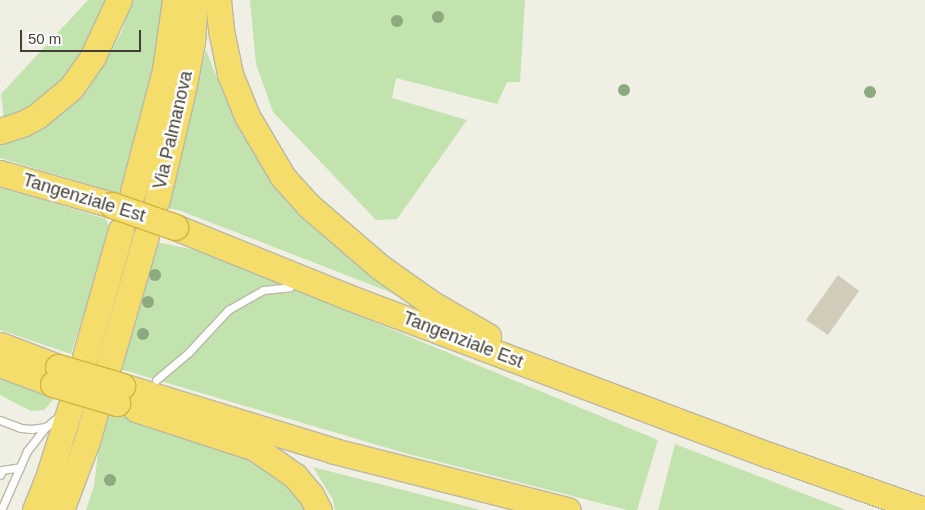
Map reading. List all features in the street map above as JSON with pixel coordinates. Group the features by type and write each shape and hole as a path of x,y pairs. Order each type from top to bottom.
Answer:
{"highway":[{"path":"0,131 24,123 37,116 71,88 97,50 119,0"},
{"name":"Via Palmanova","path":"133,192 165,70 175,0"},
{"name":"Via Palmanova","path":"157,200 184,85 192,42 195,0"},
{"path":"218,0 225,54 239,95 257,135 275,165 292,188 344,238 403,285 443,311 553,373"},
{"name":"Tangenziale Est","path":"0,173 112,205 175,227 348,297 924,510"},
{"path":"85,356 121,230"},
{"path":"109,364 146,236"},
{"path":"0,344 55,376"},
{"path":"0,364 55,376 255,448 295,476 311,495 319,510"},
{"path":"61,510 87,441 112,398"},
{"path":"112,398 334,450 568,510"},
{"path":"35,510 47,481 73,399"},
{"path":"68,510 87,441"}],"lane":[{"path":"156,380 188,353 228,310 263,290 290,287"},
{"path":"1,510 31,444 73,399"},
{"path":"0,420 20,428 46,427"},
{"path":"1,471 20,467"}],"green space":[{"path":"88,0 104,0 95,27 65,78 34,104 4,118 1,94"},
{"path":"132,0 165,0 163,31 125,195 0,158 0,141 58,115 85,91 105,63 122,31"},
{"path":"250,0 525,0 520,82 507,82 497,104 396,78 392,98 467,120 397,219 376,220 273,112 256,64"},
{"path":"206,50 224,96 250,146 388,282 395,294 181,211 167,208"},
{"path":"0,187 106,219 110,231 71,354 0,330"},
{"path":"156,242 195,250 290,287 658,440 637,510 627,510 401,452 120,369"},
{"path":"0,372 59,393 44,410 31,411 0,395"},
{"path":"115,407 266,463 311,510 86,510 94,486 99,445 110,408"},
{"path":"675,444 846,510 658,510"},
{"path":"313,467 481,510 335,510 333,500"}],"building":[{"path":"838,275 859,291 828,335 806,320"}]}
